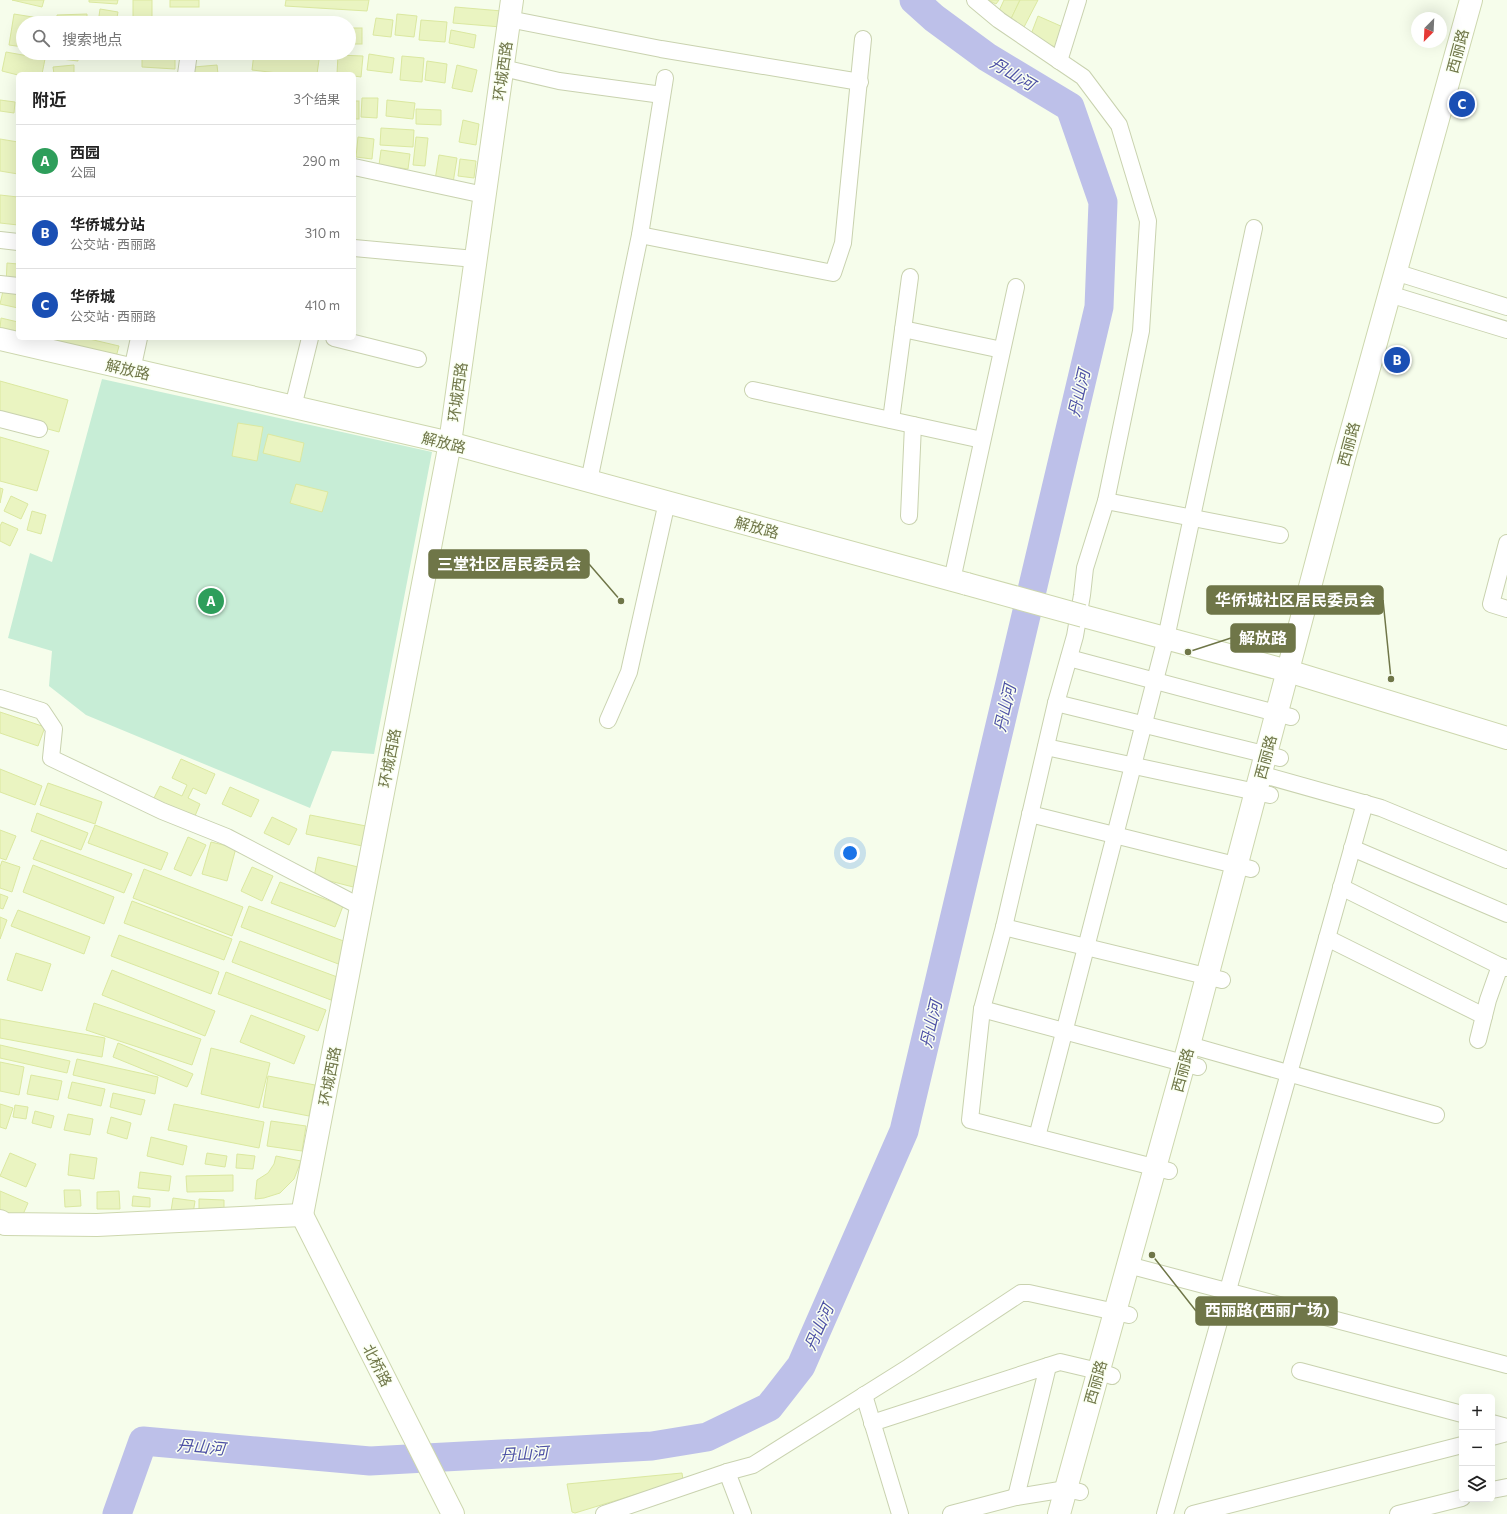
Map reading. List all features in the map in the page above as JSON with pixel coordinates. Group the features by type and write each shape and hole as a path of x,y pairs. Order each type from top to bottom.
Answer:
{"street":[{"path":"975,0 999,20 1083,77 1120,125 1148,221 1141,331 1106,501 1085,568 1076,629 1056,703 1004,927 982,1009 970,1120 1162,1169"},
{"path":"1059,60 1078,0"},
{"name":"西丽路","path":"1059,1514 1073,1490 1194,1056 1295,674 1344,458 1396,296 1471,0"},
{"name":"西丽路","path":"1402,274 1483,0"},
{"path":"511,10 661,49 860,82"},
{"name":"环城西路","path":"302,1215 450,443 511,10"},
{"path":"640,235 833,273 843,243 864,39"},
{"path":"186,72 188,60"},
{"path":"502,68 558,81 662,95"},
{"path":"589,481 640,235 665,78"},
{"path":"356,166 484,195"},
{"path":"1037,1137 1166,638 1254,228"},
{"path":"0,240 16,242"},
{"path":"356,248 475,259"},
{"path":"1402,274 1507,307"},
{"path":"891,420 910,276"},
{"path":"0,284 16,286"},
{"path":"960,582 982,440 1016,287"},
{"path":"1396,296 1507,330"},
{"path":"903,329 1002,350"},
{"name":"解放路","path":"0,339 450,443 1295,674 1507,738"},
{"path":"132,370 139,340"},
{"path":"293,407 310,340"},
{"path":"342,340 418,359"},
{"path":"753,390 982,440"},
{"path":"0,419 39,429"},
{"path":"909,516 913,425"},
{"path":"1106,501 1280,535"},
{"path":"608,720 629,672 667,502"},
{"path":"1507,543 1491,604 1507,609"},
{"path":"1069,658 1284,715"},
{"path":"0,698 42,711 54,729 51,758 162,810 227,837 361,907"},
{"path":"1056,703 1144,725 1268,775 1381,808 1507,860"},
{"path":"1046,747 1133,766 1268,775"},
{"path":"1165,1514 1365,803"},
{"path":"1030,814 1244,867"},
{"path":"1352,848 1507,914"},
{"path":"1341,887 1504,967 1488,1000 1478,1040"},
{"path":"1004,927 1214,978"},
{"path":"1326,938 1484,1016"},
{"path":"982,1009 1065,1031 1289,1073 1436,1115"},
{"path":"0,1221 5,1224 97,1225 302,1215"},
{"name":"北桥路","path":"302,1215 453,1514"},
{"path":"1135,1267 1507,1365"},
{"path":"604,1514 727,1472 752,1465 864,1395 1021,1293 1029,1293 1122,1313"},
{"path":"872,1423 1060,1362 1105,1374"},
{"path":"1016,1497 1048,1366"},
{"path":"1300,1371 1459,1413"},
{"path":"864,1395 900,1514"},
{"path":"1495,1423 1507,1427"},
{"path":"1495,1436 1507,1433"},
{"path":"1193,1514 1459,1445"},
{"path":"727,1472 743,1514"},
{"path":"1495,1489 1507,1487"},
{"path":"951,1514 1016,1497 1073,1490"},
{"name":"西丽路","path":"1073,1490 1074,1514"},
{"path":"1398,1514 1459,1499"}],"green space":[{"path":"102,379 432,452 374,754 332,751 310,808 86,715 49,686 52,651 8,638 30,553 52,562"}],"building":[{"path":"12,0 44,0 42,7"},
{"path":"89,0 118,0 117,4 89,2"},
{"path":"133,0 152,0 152,16 133,16"},
{"path":"170,0 199,0 199,7 170,7"},
{"path":"286,0 369,0 367,11 285,6"},
{"path":"988,0 999,0 996,4"},
{"path":"1004,0 1020,0 1011,19 998,13"},
{"path":"1020,0 1038,0 1023,29 1009,23"},
{"path":"455,7 502,11 501,27 453,23"},
{"path":"100,9 118,12 117,16 99,16"},
{"path":"14,14 26,16 16,16 16,46 9,45"},
{"path":"87,14 87,16 57,16"},
{"path":"397,14 417,16 414,37 395,35"},
{"path":"1038,16 1063,27 1055,47 1030,37"},
{"path":"376,18 393,20 391,37 373,35"},
{"path":"421,20 447,22 445,42 419,40"},
{"path":"356,28 362,28 362,44 356,44"},
{"path":"451,30 476,35 474,48 449,43"},
{"path":"6,52 16,54 16,60 45,60 42,72 16,72 16,74 2,71"},
{"path":"369,54 394,58 392,73 367,70"},
{"path":"356,56 363,56 361,77 356,76 356,72 337,72 338,60 356,60"},
{"path":"402,56 424,58 422,82 400,80"},
{"path":"142,60 175,60 175,69 142,67"},
{"path":"253,60 319,60 317,72 269,72 252,70"},
{"path":"427,61 447,64 445,83 425,80"},
{"path":"74,65 74,72 54,72 53,67"},
{"path":"217,65 218,72 195,72 194,67"},
{"path":"457,65 477,70 472,92 452,88"},
{"path":"362,98 378,98 377,118 361,117"},
{"path":"0,100 15,102 14,113 0,111"},
{"path":"387,100 415,103 413,119 386,116"},
{"path":"356,101 359,101 359,119 356,119"},
{"path":"416,109 441,110 441,125 416,124"},
{"path":"463,120 479,124 476,145 459,142"},
{"path":"381,128 414,130 413,147 380,145"},
{"path":"358,137 374,139 372,159 356,157"},
{"path":"416,137 428,138 425,166 413,165"},
{"path":"0,139 16,142 16,174 0,171"},
{"path":"381,150 410,154 408,169 379,165"},
{"path":"439,155 457,158 453,183 435,180"},
{"path":"460,159 476,161 474,178 458,176"},
{"path":"0,195 16,197 16,225 0,223"},
{"path":"7,263 16,264 16,287 6,286"},
{"path":"3,291 16,294 16,308 0,304"},
{"path":"1,318 16,322 16,333 0,329"},
{"path":"47,340 94,340 119,346 116,357"},
{"path":"0,381 68,400 59,432 0,416"},
{"path":"238,423 263,427 257,461 232,456"},
{"path":"268,434 304,443 300,462 263,453"},
{"path":"0,437 49,451 37,491 0,481"},
{"path":"296,484 328,492 322,512 290,503"},
{"path":"0,488 3,489 0,503"},
{"path":"11,496 28,504 21,519 4,511"},
{"path":"32,511 46,515 41,534 27,530"},
{"path":"2,522 18,529 10,546 0,541 0,526"},
{"path":"0,712 45,727 38,746 0,733"},
{"path":"181,759 215,774 206,794 193,788 188,798 200,804 192,823 151,804 160,786 182,796 187,785 172,778"},
{"path":"0,769 42,786 35,805 0,792"},
{"path":"48,783 102,802 95,824 40,805"},
{"path":"230,787 259,800 251,817 222,804"},
{"path":"37,813 88,833 81,850 31,831"},
{"path":"310,815 371,827 367,847 306,834"},
{"path":"272,817 297,829 289,845 264,833"},
{"path":"95,825 168,853 161,870 88,843"},
{"path":"0,830 16,836 6,860 0,858"},
{"path":"188,837 206,845 191,876 174,869"},
{"path":"41,840 132,874 124,893 33,859"},
{"path":"211,842 236,848 227,881 202,874"},
{"path":"318,857 366,869 361,889 314,877"},
{"path":"2,861 20,867 12,892 0,888 0,867"},
{"path":"33,865 114,897 104,924 23,892"},
{"path":"252,867 273,876 262,901 241,891"},
{"path":"144,869 243,907 232,936 133,898"},
{"path":"280,882 343,906 335,927 271,903"},
{"path":"0,894 8,897 3,909 0,908"},
{"path":"132,901 232,939 224,960 124,923"},
{"path":"249,906 349,943 341,965 241,927"},
{"path":"18,910 90,937 84,954 11,926"},
{"path":"0,917 7,920 0,939"},
{"path":"119,935 219,972 211,994 111,956"},
{"path":"240,941 340,978 331,1000 232,962"},
{"path":"16,953 51,964 42,991 7,980"},
{"path":"112,970 215,1011 205,1036 102,995"},
{"path":"226,972 326,1010 318,1031 218,994"},
{"path":"94,1003 201,1039 192,1065 86,1030"},
{"path":"251,1015 305,1036 294,1064 240,1042"},
{"path":"0,1019 105,1038 102,1057 0,1038"},
{"path":"118,1043 193,1074 187,1087 113,1057"},
{"path":"0,1045 70,1061 67,1073 0,1058"},
{"path":"211,1048 270,1063 259,1108 201,1094"},
{"path":"77,1059 158,1077 155,1094 73,1075"},
{"path":"0,1062 24,1067 19,1095 0,1091"},
{"path":"31,1075 62,1081 58,1100 27,1094"},
{"path":"268,1076 315,1085 309,1116 263,1107"},
{"path":"72,1082 105,1089 101,1106 68,1098"},
{"path":"113,1093 145,1100 141,1115 110,1107"},
{"path":"0,1104 13,1108 6,1129 0,1127"},
{"path":"174,1104 264,1122 259,1148 168,1130"},
{"path":"15,1105 28,1107 26,1119 13,1117"},
{"path":"35,1111 54,1116 51,1128 32,1123"},
{"path":"68,1114 93,1119 90,1135 64,1130"},
{"path":"111,1117 131,1123 127,1139 107,1133"},
{"path":"271,1121 306,1126 302,1151 267,1146"},
{"path":"151,1137 187,1146 183,1165 147,1156"},
{"path":"10,1153 36,1164 26,1187 0,1176"},
{"path":"207,1153 227,1156 225,1167 205,1164"},
{"path":"70,1154 97,1158 94,1179 68,1175"},
{"path":"237,1154 255,1156 253,1169 236,1168"},
{"path":"276,1156 301,1161 294,1179 280,1193 255,1199 257,1180 268,1173 274,1164"},
{"path":"140,1172 171,1176 169,1191 138,1188"},
{"path":"233,1175 233,1191 187,1192 186,1176"},
{"path":"64,1190 80,1190 81,1206 65,1207"},
{"path":"0,1191 28,1203 21,1219 0,1210"},
{"path":"119,1191 120,1209 97,1209 97,1192"},
{"path":"133,1196 150,1198 150,1207 132,1206"},
{"path":"173,1198 195,1201 193,1214 171,1211"},
{"path":"199,1199 224,1200 224,1213 199,1213"},
{"path":"682,1473 683,1480 575,1513 572,1512 567,1484"}],"waterway":[{"name":"丹山河","path":"117,1514 143,1441 370,1461 652,1446 707,1437 769,1407 801,1366 904,1131 1099,307 1103,202 1070,107 987,57 934,18 914,0"}],"place":[{"name":"华侨城","path":"1462,104"},
{"name":"华侨城分站","path":"1397,360"},
{"name":"西园","path":"211,601"},
{"name":"三堂社区居民委员会","path":"621,601"},
{"name":"解放路","path":"1188,652"},
{"name":"华侨城社区居民委员会","path":"1391,679"},
{"name":"西丽路(西丽广场)","path":"1152,1255"}]}
